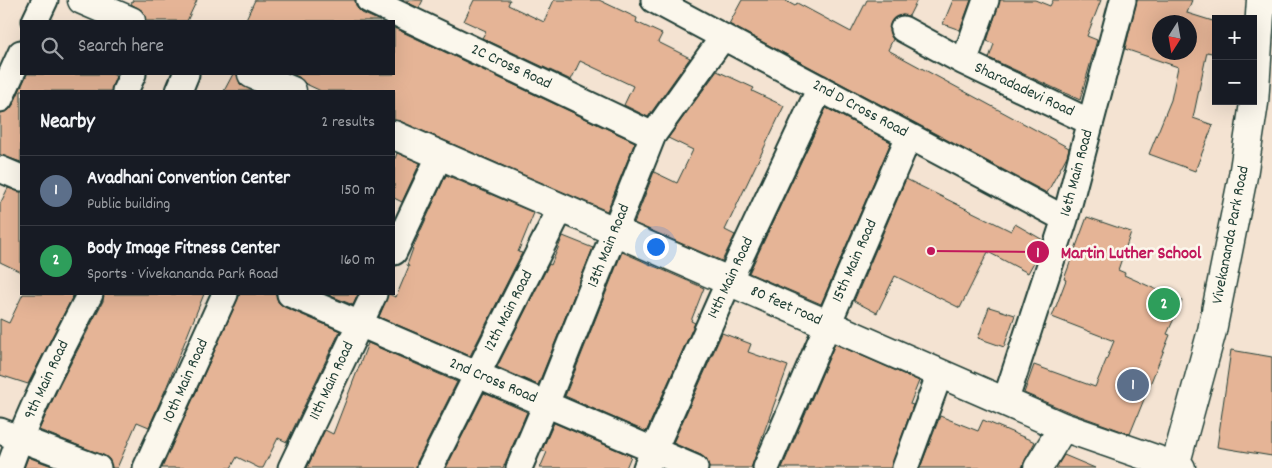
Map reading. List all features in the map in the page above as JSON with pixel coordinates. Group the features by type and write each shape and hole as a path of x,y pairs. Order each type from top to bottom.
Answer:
{"street":[{"path":"36,20 45,0"},
{"path":"82,0 129,20"},
{"name":"2C Cross Road","path":"370,0 653,135"},
{"name":"2nd D Cross Road","path":"654,0 1065,219"},
{"name":"Sharadadevi Road","path":"986,0 964,62 1090,122"},
{"name":"16th Main Road","path":"1005,402 1065,219 1123,0"},
{"name":"Vivekananda Park Road","path":"1178,467 1212,331 1243,176 1254,104 1261,0"},
{"path":"903,29 964,62"},
{"name":"13th Main Road","path":"519,468 653,135 723,36"},
{"path":"0,99 20,54"},
{"path":"125,90 133,75"},
{"path":"179,90 186,75"},
{"path":"254,75 290,90"},
{"name":"14th Main Road","path":"649,459 820,88"},
{"name":"80 feet road","path":"395,135 1063,427 1178,467"},
{"name":"15th Main Road","path":"766,468 909,136"},
{"path":"395,250 440,155"},
{"path":"0,169 20,178"},
{"name":"12th Main Road","path":"430,468 561,208"},
{"name":"9th Main Road","path":"9,468 10,435 62,348 89,295"},
{"name":"10th Main Road","path":"146,468 225,295"},
{"name":"2nd Cross Road","path":"292,295 546,404 649,459 695,468"},
{"name":"11th Main Road","path":"291,468 374,295"},
{"path":"905,468 940,373"},
{"path":"1038,468 1063,427"},
{"path":"10,435 98,468"}],"building":[{"path":"133,0 197,0 187,20 146,20 143,11 131,4"},
{"path":"255,0 355,0 357,8 362,13 378,20 245,20"},
{"path":"402,0 423,0 419,8"},
{"path":"474,0 510,0 508,5 544,22 554,0 599,0 637,18 636,22 662,34 658,42 690,58 648,117 624,105 633,86 580,61 571,80 482,38 486,31 464,21"},
{"path":"742,0 784,0 795,6 797,3 851,32 867,0 917,0 909,16 896,17 891,22 889,30 893,39 888,50 1069,148 1067,156 1047,193 729,24"},
{"path":"953,0 971,0 960,30 943,24"},
{"path":"1000,0 1035,0 1050,6 1053,0 1101,0 1087,36 1097,40 1080,100 989,58 994,44 987,41"},
{"path":"1137,0 1192,0 1187,13 1193,15 1152,15 1152,58 1125,49"},
{"path":"1197,16 1212,21 1212,53 1207,52 1193,118 1213,125 1195,171 1149,154 1171,100 1178,67 1157,60 1197,60"},
{"path":"395,28 635,142 607,211 395,120 395,90 319,90 306,84 299,77 294,75 395,75"},
{"path":"717,71 754,88 752,91 784,106 725,230 735,235 722,261 634,223 654,172 677,183 693,150 668,138"},
{"path":"27,75 116,76 111,90 20,90 20,162 0,155 0,113 8,111 13,105"},
{"path":"232,75 237,75 240,84 251,90 225,90"},
{"path":"826,108 891,142 821,304 749,273"},
{"path":"397,153 420,163 402,202 395,198 395,158"},
{"path":"446,175 534,213 518,252 522,253 470,356 379,317 388,295 396,297 409,266 407,265"},
{"path":"906,179 1011,231 1015,224 1043,240 1038,255 1028,273 988,252 960,308 895,276 877,313 854,301"},
{"path":"8,188 20,192 20,272 0,262 0,204"},
{"path":"1087,217 1131,232 1118,270 1125,273 1124,275 1182,301 1167,334 1170,335 1130,434 1024,393 1034,365 1095,387 1114,341 1052,317"},
{"path":"563,236 593,248 538,385 497,367 549,264 551,265"},
{"path":"622,252 704,288 691,321 695,323 646,432 565,396"},
{"path":"23,295 73,295 28,384 0,375 0,319 9,323"},
{"path":"104,295 204,295 149,427 137,422 117,468 112,468 109,459 103,455 39,430 59,386 103,301"},
{"path":"240,295 276,295 278,302 284,307 340,331 287,442 278,438 263,468 259,468 237,457 231,468 162,468"},
{"path":"328,295 358,295 353,305"},
{"path":"989,307 1015,315 1004,347 978,338"},
{"path":"722,333 751,344 748,352 788,366 751,468 709,468 707,460 701,455 673,443"},
{"path":"368,343 457,382 417,462 416,468 307,468 325,430 333,434"},
{"path":"835,344 919,381 910,404 913,405 891,468 782,468"},
{"path":"1231,350 1272,357 1272,456 1217,447"},
{"path":"484,393 527,412 503,468 446,468"},
{"path":"940,416 978,431 983,420 1035,442 1022,468 920,468"},
{"path":"554,423 631,456 626,468 540,468 547,452 542,450"},
{"path":"1064,455 1095,468 1056,468"},
{"path":"28,457 57,468 24,468"}],"place":[{"name":"Martin Luther School","path":"931,251"},
{"name":"Body Image Fitness Center","path":"1164,304"},
{"name":"Avadhani Convention Center","path":"1133,385"}]}
